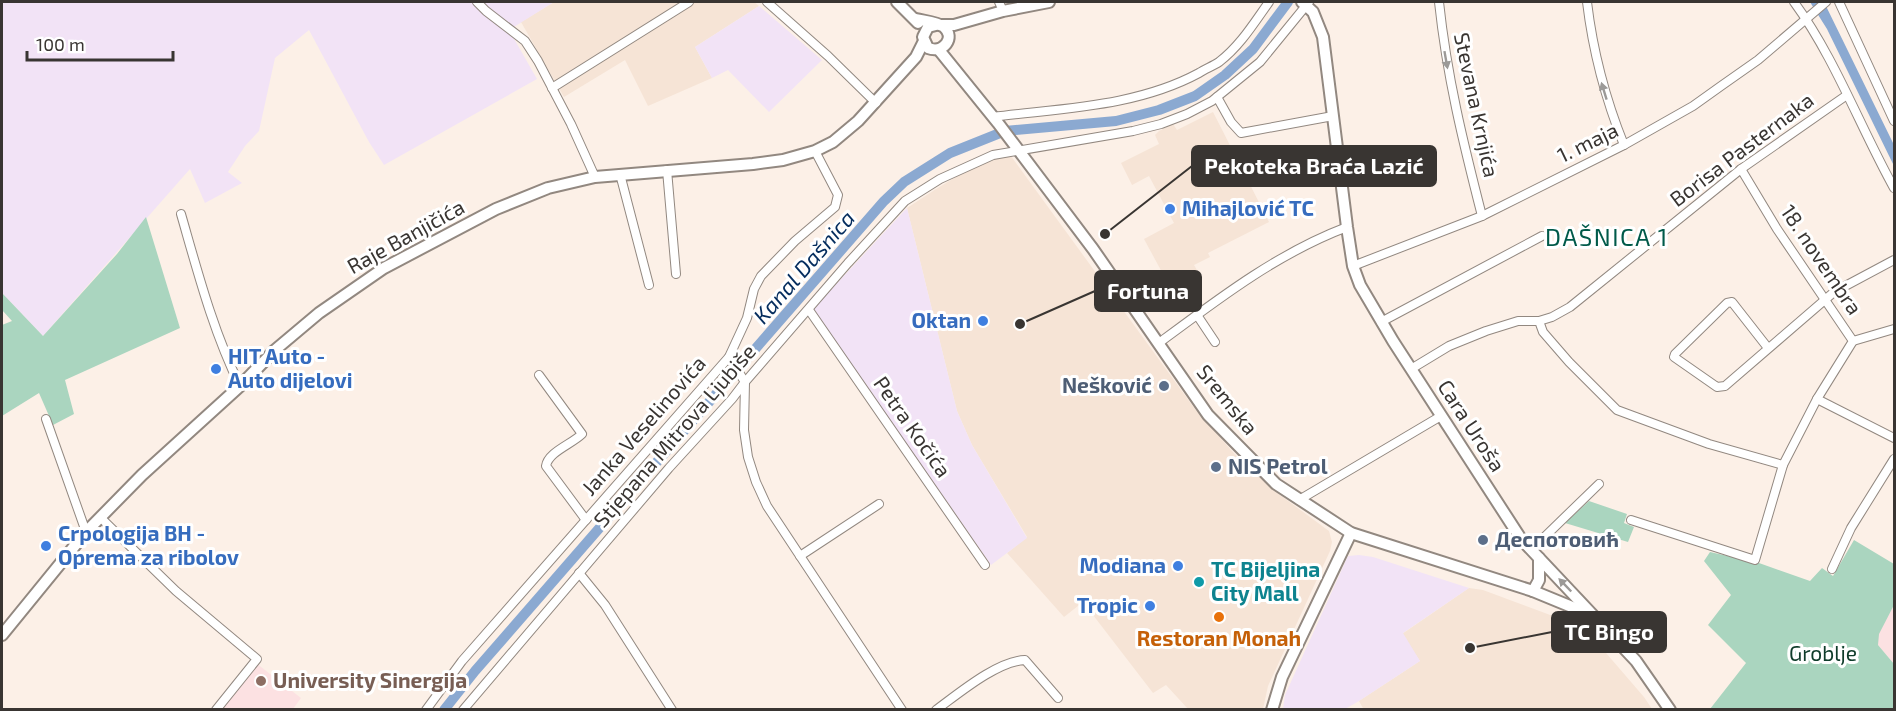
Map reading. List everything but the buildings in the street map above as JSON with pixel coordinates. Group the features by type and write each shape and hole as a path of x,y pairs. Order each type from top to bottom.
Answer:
{"main road":[{"path":"897,2 916,19 928,48 943,45"},
{"path":"924,37 928,27 954,25 1001,6 1048,2"},
{"name":"Cara Uroša","path":"1305,3 1318,20 1323,37 1347,227 1353,266 1360,285 1411,369 1521,539 1574,594 1589,614"},
{"path":"916,19 938,25 946,30 943,45"},
{"path":"916,57 943,45 954,25"},
{"name":"Raje Banjičića","path":"2,635 86,532 142,475 240,386 275,350 319,313 384,268 496,209 530,194 595,177 753,164 783,160 815,151 846,133 876,103 916,57 924,37"},
{"name":"Sremska","path":"943,45 949,62 996,120 1093,249 1208,415 1276,484 1351,533 1533,591 1589,614"},
{"path":"1272,710 1282,677 1351,533"},
{"path":"1533,591 1539,580 1535,554"},
{"path":"1589,614 1636,661 1670,710"}],"street":[{"path":"477,2 525,41 552,88 595,177"},
{"path":"552,88 689,2"},
{"path":"767,2 828,56 876,103"},
{"path":"996,120 1119,101 1150,94 1179,82 1219,62 1249,32 1269,2"},
{"name":"Stevana Krnjića","path":"1439,2 1453,100 1482,216"},
{"path":"1587,2 1599,73 1624,146"},
{"path":"1794,2 1806,18 1894,188"},
{"name":"1. maja","path":"1353,266 1482,216 1624,146 1693,106 1758,60 1826,2"},
{"path":"1839,2 1894,121"},
{"name":"Stjepana Mitrova Ljubiše","path":"463,710 669,468 732,399 742,379 809,310 905,201 939,179 993,155 1112,135 1161,124 1187,114 1217,97 1260,62 1305,3"},
{"name":"Borisa Pasternaka","path":"1411,369 1449,346 1485,331 1518,321 1539,321 1552,317 1594,289 1741,170 1847,95"},
{"path":"1217,97 1231,122 1241,133 1333,116"},
{"path":"815,151 838,195 835,207 795,241 761,276 754,289 747,318 730,360 742,379 744,430 751,466 767,506 902,710"},
{"path":"668,170 676,274"},
{"name":"18. novembra","path":"1631,520 1755,560 1783,465 1817,399 1853,341 1777,229 1741,170"},
{"path":"620,174 649,285"},
{"path":"181,214 211,318 240,386"},
{"path":"1159,343 1283,258 1320,237 1347,227"},
{"path":"1382,322 1542,236"},
{"path":"1768,348 1732,302 1727,303 1674,357 1717,387 1721,387 1768,348 1834,292 1894,260"},
{"name":"Petra Kočića","path":"809,310 985,564"},
{"path":"1197,315 1215,342"},
{"path":"1539,321 1543,332 1569,362 1617,410 1709,444 1783,465"},
{"path":"1853,341 1894,329"},
{"name":"Janka Veselinovića","path":"426,710 462,661 730,360"},
{"name":"Janka Veselinovića","path":"539,375 582,434 552,456 546,466 586,520"},
{"path":"1817,399 1894,438"},
{"path":"1299,500 1441,416"},
{"path":"46,419 86,532"},
{"path":"1832,569 1851,528 1894,459"},
{"path":"1535,554 1599,484"},
{"path":"800,556 879,504"},
{"path":"100,518 176,591 256,658 216,710"},
{"path":"579,573 604,605 672,710"},
{"path":"936,710 991,672 1016,660 1024,660 1058,698"}],"shaded area":[{"path":"2,2 554,2 509,30 537,79 384,165 369,142 309,30 275,58 259,131 245,146 228,172 242,183 205,203 190,169 43,336 2,293"},
{"path":"554,2 754,2 759,6 695,47 712,78 648,106 625,60 564,97 521,22"},
{"path":"759,6 822,60 769,112 728,70 712,78 695,47"},
{"path":"1213,112 1269,222 1208,253 1210,257 1194,265 1198,272 1170,287 1144,239 1174,223 1149,176 1132,185 1121,163 1159,144 1155,135 1159,131 1173,124 1177,130"},
{"path":"1002,155 1011,156 1195,409 1239,459 1280,495 1329,531 1332,542 1330,551 1268,686 1263,709 1188,709 1166,685 1153,693 1083,602 1064,617 1007,553 1027,537 972,445 957,411 907,208 971,168"},
{"path":"907,208 957,411 972,445 1027,538 991,565 813,309"},
{"path":"1348,556 1373,557 1469,588 1403,633 1420,661 1359,701 1345,709 1283,709 1285,695"},
{"path":"1469,588 1483,590 1569,622 1600,646 1652,709 1364,710 1359,701 1420,661 1402,634"},
{"path":"1894,605 1894,664 1878,645 1878,634"},
{"name":"University Sinergija","path":"256,663 301,698 293,709 221,710"}],"green space":[{"path":"146,217 180,328 65,380 74,414 53,425 39,393 2,416 2,325 12,321 2,310 2,293 43,336 117,254"},
{"path":"1589,501 1627,514 1624,523 1634,527 1628,542 1565,523"},
{"name":"Groblje","path":"1854,540 1894,564 1894,605 1879,634 1878,645 1894,664 1894,709 1710,709 1746,663 1708,625 1731,595 1704,561 1710,552 1759,563 1810,581 1822,568 1833,576"}],"water":[{"path":"1810,2 1824,2 1894,145 1894,166 1827,29"}],"waterway":[{"name":"Kanal Dašnica","path":"444,710 475,671 884,201 904,182 950,153 1005,131 1116,121 1159,110 1195,96 1225,75 1253,49 1288,2"}],"place":[{"name":"Mihajlović TC","path":"1170,209"},
{"name":"Pekoteka Braća Lazić","path":"1105,234"},
{"name":"Oktan","path":"983,321"},
{"name":"Fortuna","path":"1020,324"},
{"name":"HIT Auto - Auto dijelovi","path":"216,369"},
{"name":"Nešković","path":"1164,386"},
{"name":"NIS Petrol","path":"1216,467"},
{"name":"Деспотовић","path":"1483,540"},
{"name":"Crpologija BH - Oprema za ribolov","path":"46,546"},
{"name":"Modiana","path":"1178,566"},
{"name":"TC Bijeljina City Mall","path":"1199,582"},
{"name":"Tropic","path":"1150,606"},
{"name":"Restoran Monah","path":"1219,617"},
{"name":"TC Bingo","path":"1470,648"},
{"name":"University Sinergija","path":"261,681"}],"district":[{"name":"DAŠNICA 1","path":"1607,238"}]}
